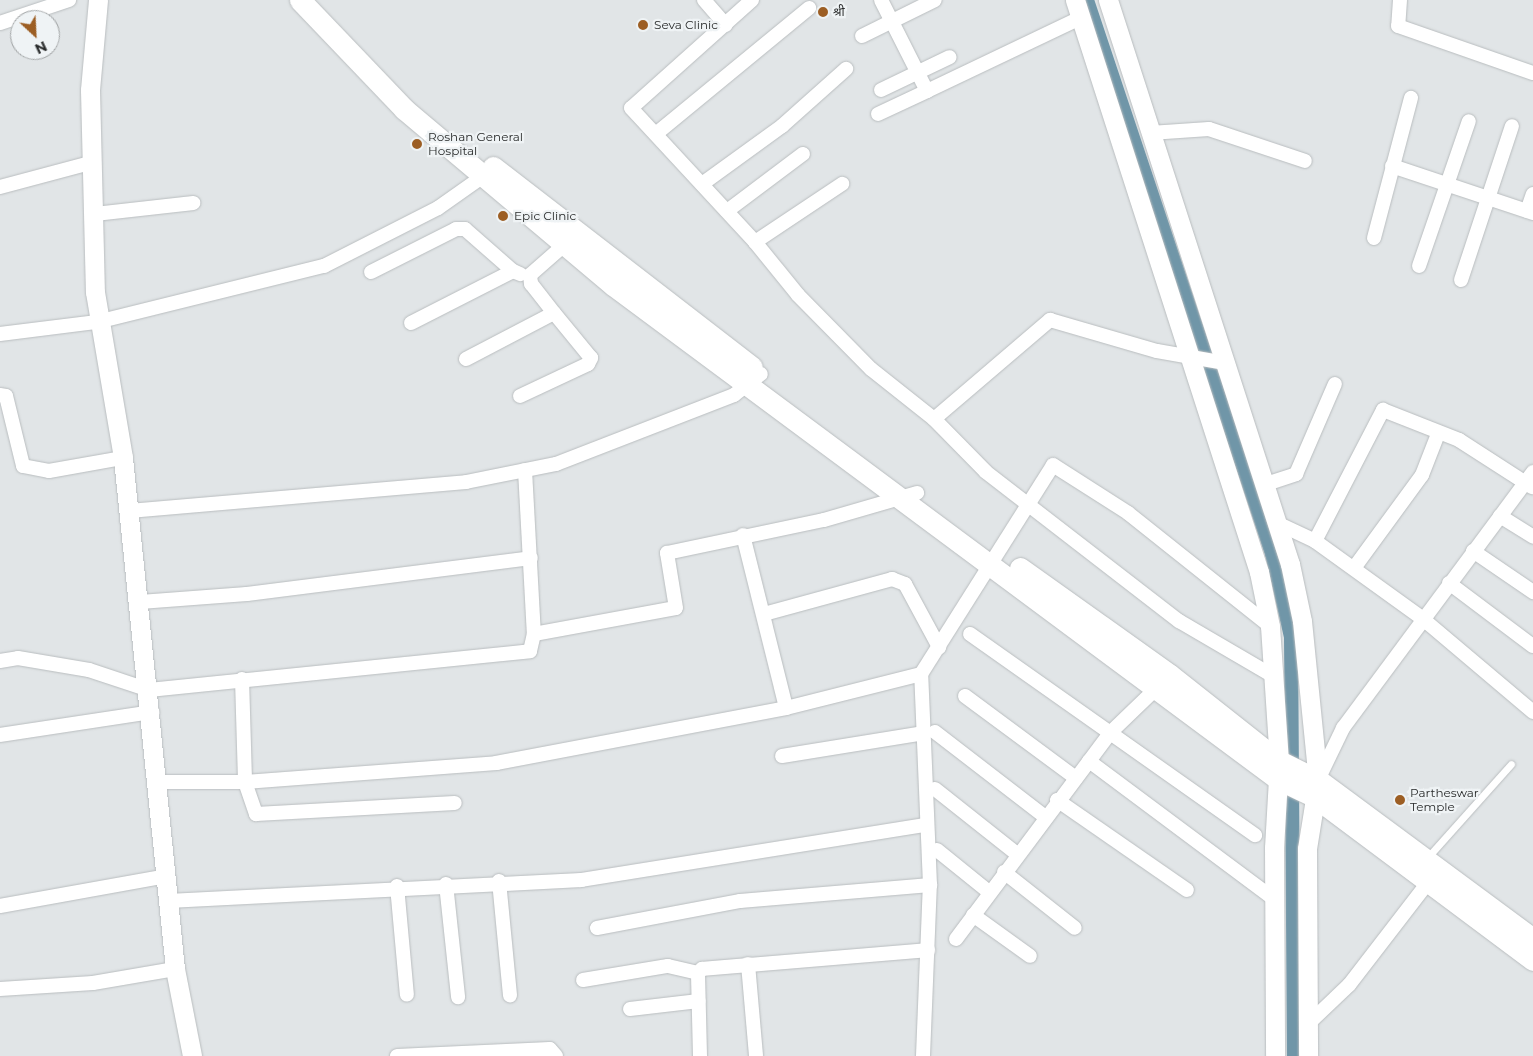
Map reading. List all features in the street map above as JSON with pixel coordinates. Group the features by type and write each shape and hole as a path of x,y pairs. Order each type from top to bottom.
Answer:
{"main road":[{"path":"308,1 489,172 571,240 756,378 909,496 1163,682 1279,770 1310,785 1430,870 1532,952"}],"street":[{"path":"0,23 69,0"},
{"path":"98,0 90,90 94,162 97,322 123,458 152,712 175,969 192,1056"},
{"path":"704,0 726,25"},
{"path":"752,0 630,108 657,133 755,242 798,295 871,369 934,419 986,472 1179,620 1275,677"},
{"path":"881,0 927,91"},
{"path":"862,36 935,0"},
{"path":"1074,0 1259,572 1270,626 1275,677 1279,770 1274,899 1275,1056"},
{"path":"1108,0 1263,485 1277,523 1302,621 1310,785 1307,849 1308,1056"},
{"path":"1400,0 1398,26 1533,72"},
{"path":"657,133 809,8"},
{"path":"878,114 1080,18"},
{"path":"881,90 950,57"},
{"path":"702,184 782,126 846,69"},
{"path":"1374,238 1411,98"},
{"path":"1419,266 1469,121"},
{"path":"1461,280 1486,197 1512,126"},
{"path":"1120,143 1150,133 1209,129 1305,161"},
{"path":"727,211 802,154"},
{"path":"0,187 94,162"},
{"path":"1392,166 1530,212 1533,194"},
{"path":"0,334 97,322 324,266 438,208 489,172"},
{"path":"755,242 842,184"},
{"path":"94,214 193,203"},
{"path":"371,272 456,229 465,229 513,271 530,275"},
{"path":"530,275 571,240"},
{"path":"412,323 513,271"},
{"path":"520,396 588,364 591,358 531,284 530,275"},
{"path":"466,359 554,313"},
{"path":"934,419 1050,320 1188,356 1225,363"},
{"path":"129,511 466,482 556,464 734,395 756,378"},
{"path":"1263,485 1296,474 1334,384"},
{"path":"0,395 6,396 24,466 49,471 123,458"},
{"path":"1310,785 1343,728 1473,551 1530,480 1459,440 1438,434 1383,410 1364,455 1315,541"},
{"path":"1354,568 1422,475 1438,434"},
{"path":"158,782 245,782 496,764 786,708 921,674 1053,465 1128,513 1270,626"},
{"path":"0,661 18,658 89,670 149,690 530,651 534,634 525,470"},
{"path":"534,634 676,608 667,553 909,496"},
{"path":"1500,516 1533,537"},
{"path":"1277,523 1315,541 1354,568 1423,619 1533,712"},
{"path":"743,535 786,708"},
{"path":"1473,551 1533,592"},
{"path":"140,602 247,594 531,558"},
{"path":"764,614 892,579 905,584 939,647"},
{"path":"1449,583 1533,646"},
{"path":"970,634 1255,835"},
{"path":"921,674 930,732 925,826 930,885 923,1056"},
{"path":"242,680 245,782 251,808 261,815 455,803"},
{"path":"956,939 1044,816 1111,732 1163,682"},
{"path":"965,696 1076,778"},
{"path":"0,735 152,712"},
{"path":"782,756 930,732 1044,816"},
{"path":"1089,761 1274,899"},
{"path":"935,789 1017,854"},
{"path":"1058,800 1186,890"},
{"path":"168,901 397,886 499,881 581,880 925,826"},
{"path":"936,850 989,892"},
{"path":"1308,1024 1349,985 1430,870"},
{"path":"1004,872 1075,928"},
{"path":"0,906 166,876"},
{"path":"499,881 510,995"},
{"path":"446,884 458,997"},
{"path":"596,928 740,901 930,885"},
{"path":"397,886 407,995"},
{"path":"973,915 1030,956"},
{"path":"583,980 668,966 698,973 748,964 928,950"},
{"path":"748,964 756,1056"},
{"path":"0,989 93,983 175,969"},
{"path":"698,973 700,1056"},
{"path":"630,1009 699,1001"},
{"path":"397,1056 550,1050 556,1056"}],"lane":[{"path":"1430,870 1511,764"}],"waterway":[{"path":"1087,0 1272,554 1291,637 1294,1056"}],"place":[{"name":"श्री","path":"823,12"},
{"name":"Seva Clinic","path":"643,25"},
{"name":"Roshan General Hospital","path":"417,144"},
{"name":"Epic Clinic","path":"503,216"},
{"name":"Partheswar Temple","path":"1400,800"}]}
